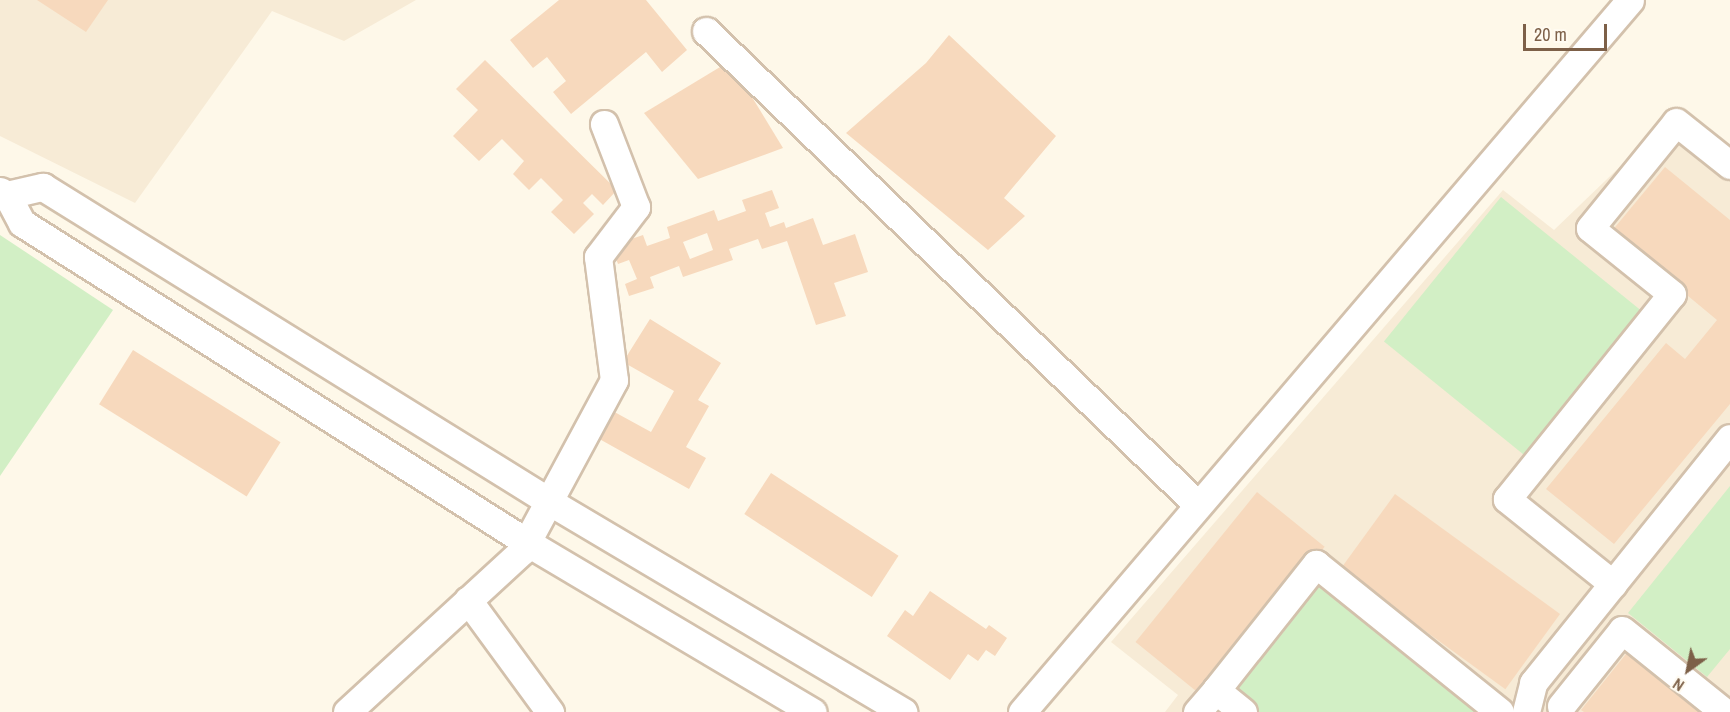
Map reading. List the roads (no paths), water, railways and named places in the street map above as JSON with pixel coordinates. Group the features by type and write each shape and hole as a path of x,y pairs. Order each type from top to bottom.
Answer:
{"street":[{"path":"1022,712 1197,504 1630,0"},
{"path":"706,31 1197,504"},
{"path":"1613,584 1507,499 1672,294 1590,228 1676,122 1730,165"},
{"path":"346,712 528,543 614,380 598,257 636,207 604,124"},
{"path":"813,712 528,543 22,223 3,193 43,187 550,502 903,712"},
{"path":"336,421 360,384"},
{"path":"1526,712 1533,683 1730,438"},
{"path":"1197,712 1316,564 1500,712"},
{"path":"468,600 549,711"},
{"path":"1533,683 1564,709 1622,630 1724,712"},
{"path":"1216,690 1243,712"}]}
